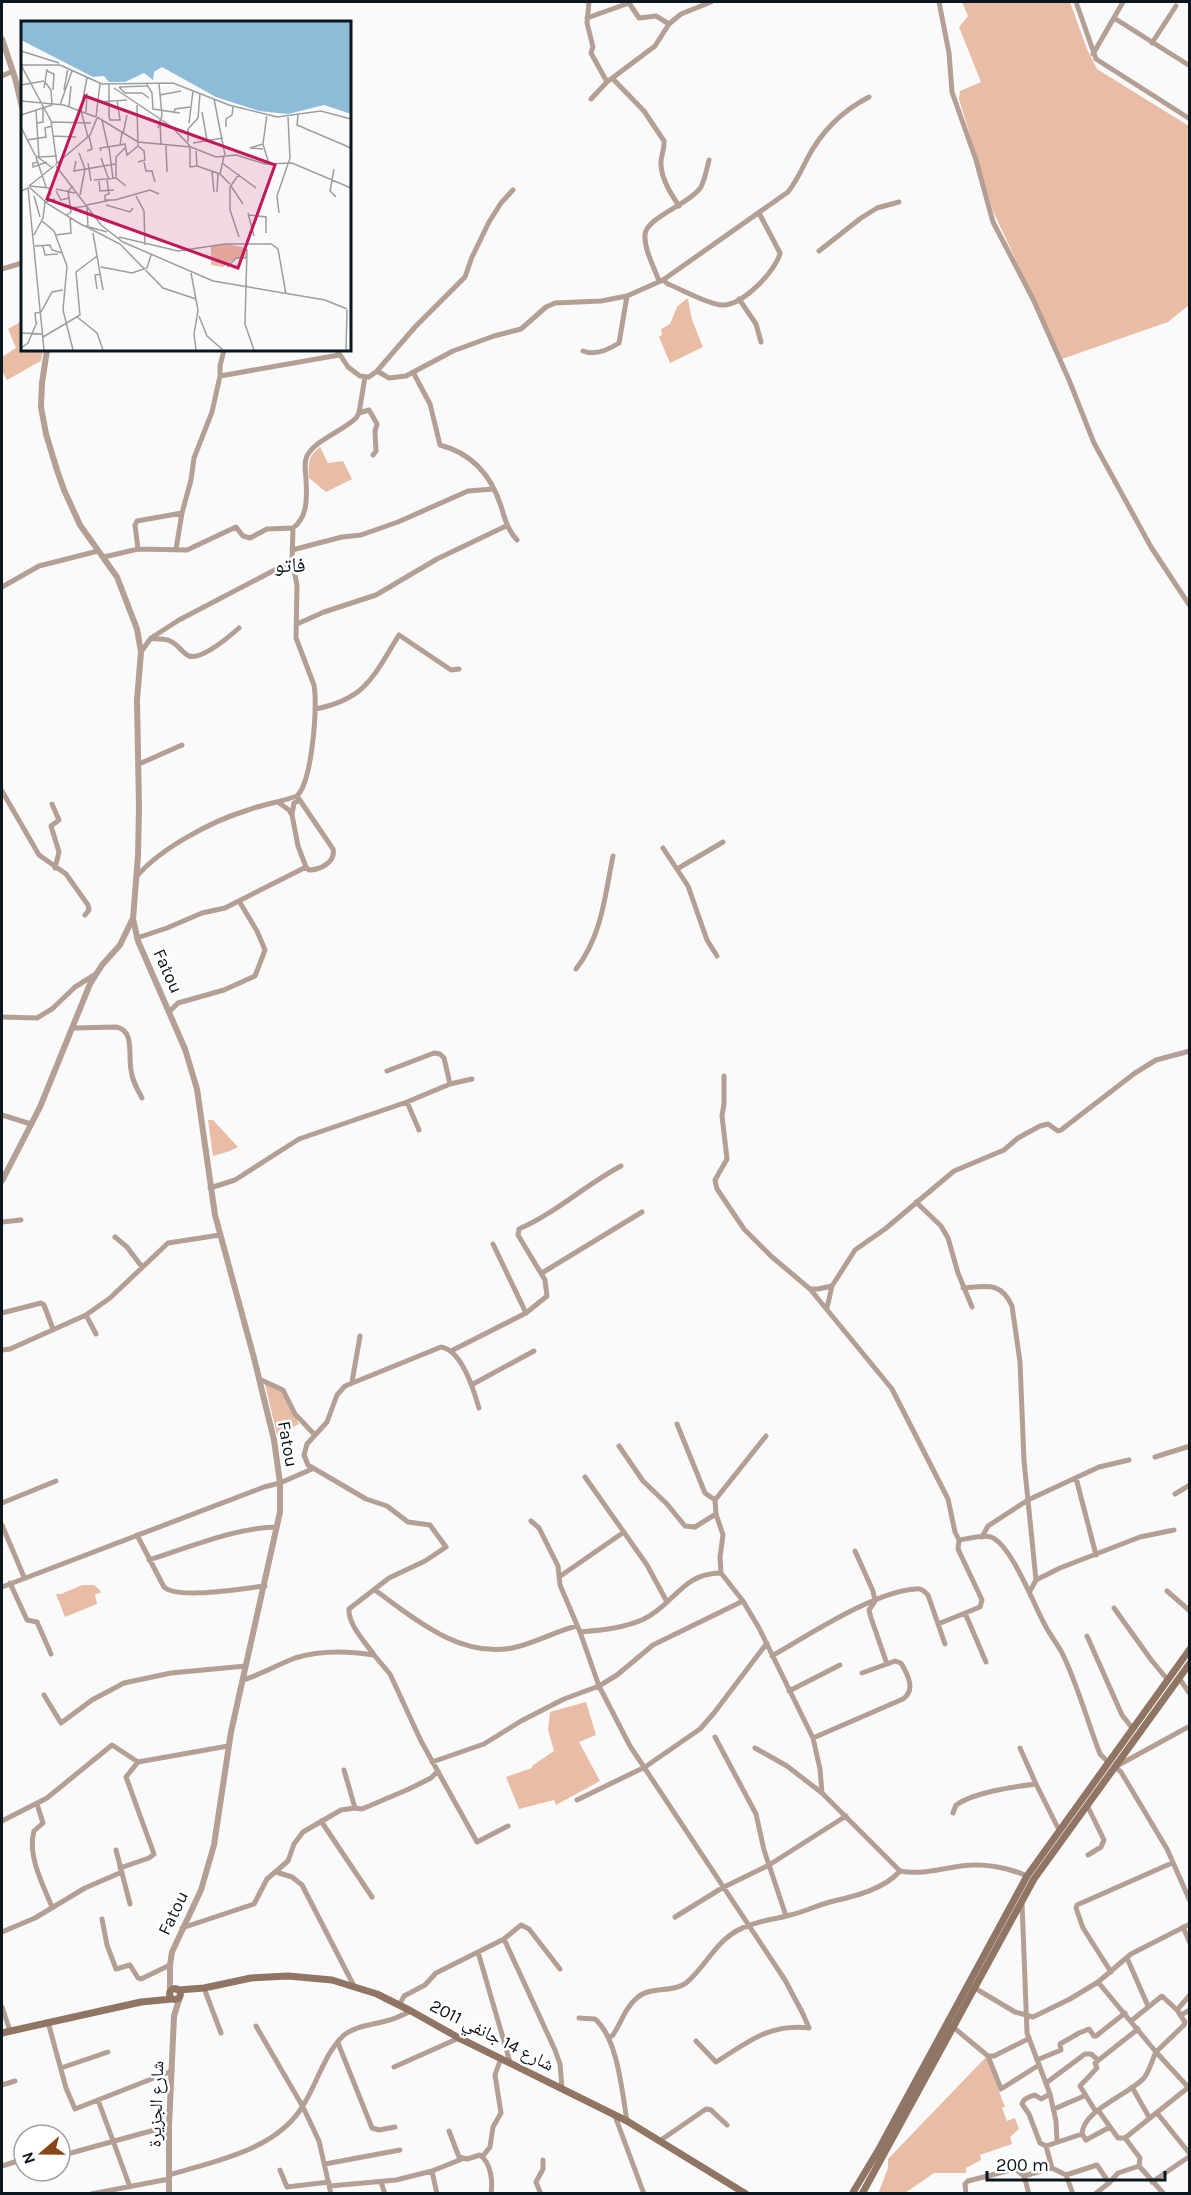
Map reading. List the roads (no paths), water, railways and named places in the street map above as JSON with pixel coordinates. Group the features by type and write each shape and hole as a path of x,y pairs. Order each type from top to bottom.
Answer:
{"main road":[{"path":"859,2192 971,1986 1027,1876 1190,1649"},
{"path":"904,2110 953,2027 971,1986 1034,1879 1190,1663"},
{"path":"1108,1762 1115,1767"},
{"name":"شارع 14 جانفي 2011","path":"5,2032 251,1978 288,1976 332,1980 400,2004 459,2038 627,2121 746,2193"}],"street":[{"path":"589,2 587,28 593,46 591,52 610,80 644,111 664,141 661,165 663,176 678,206"},
{"path":"587,18 629,2 639,18 656,16 669,24"},
{"path":"591,99 610,80 655,46 669,24 685,12 711,2"},
{"path":"939,2 949,53 952,92 976,160 993,222 1033,299 1094,443 1150,547 1190,606"},
{"path":"1076,2 1093,54 1099,61 1190,119"},
{"path":"1093,54 1123,2"},
{"path":"1152,43 1176,6"},
{"path":"1114,18 1190,66"},
{"path":"2,39 21,103"},
{"path":"2,76 13,71"},
{"path":"377,371 394,378 413,372 453,351 521,329 551,305 601,302 627,296 661,280 788,192 795,184 807,158 835,120 869,97"},
{"path":"709,159 702,185 678,206 649,224 644,233 661,280 720,305 730,304 739,299 771,272 780,253 759,213"},
{"path":"364,377 377,371 465,277 472,256 489,222 513,190"},
{"path":"819,251 877,208 899,202"},
{"path":"2,269 21,263"},
{"path":"583,351 587,353 606,351 619,343 627,296"},
{"path":"739,299 756,324 761,342"},
{"name":"Fatou","path":"47,351 41,396 46,434 71,509 86,535 104,556 117,577 137,629 141,652 137,700 139,764 137,876 133,920 137,939 188,1056 197,1089 210,1188 220,1235 274,1440 280,1484 277,1527 228,1746 214,1845 201,1890 174,1945 170,1965 175,1994"},
{"path":"176,549 194,458 212,412 224,351"},
{"path":"220,376 338,352 353,371 364,377"},
{"path":"413,372 430,404 440,446 465,454 482,470 500,502 506,526 517,540"},
{"path":"298,798 333,849 332,860 319,868 309,870 306,867 298,846 292,815 294,803 302,789 307,770 315,709 314,685 296,638 297,585 292,561 293,528 302,518 306,506 305,465 307,457 315,447 352,422 359,413 364,377"},
{"path":"359,413 369,410 377,424 376,451 373,455"},
{"path":"292,550 342,537 361,535 398,522 468,491 493,489"},
{"path":"138,549 135,525 137,521 182,513"},
{"path":"297,624 324,612 376,596 437,559 506,526"},
{"path":"104,556 138,549 187,550 236,527 243,536 250,538 267,530 293,528"},
{"path":"2,587 39,566 98,550"},
{"path":"141,652 151,638 179,620 292,561"},
{"path":"151,638 171,641 186,654 194,656 219,644 239,628"},
{"path":"315,709 339,703 360,691 379,670 399,635 451,670 459,669"},
{"path":"139,764 183,745"},
{"path":"2,792 35,850 44,860 66,874 88,905 89,910 85,915"},
{"path":"137,876 147,864 163,852 213,824 248,810 298,798"},
{"path":"279,802 292,815"},
{"path":"52,804 59,820 51,826 59,852 55,868"},
{"path":"677,869 723,843"},
{"path":"663,848 688,886 707,940 717,956"},
{"path":"576,969 588,953 597,931 613,856"},
{"path":"120,945 202,913 225,908 306,867"},
{"path":"169,1011 178,1003 224,990 255,976 265,950 257,931 239,901"},
{"name":"Fatou","path":"2,1181 31,1124 96,974 120,945 133,920"},
{"path":"2,1017 33,1019 42,1015 75,987 96,974"},
{"path":"74,1028 116,1027 126,1032 133,1081 141,1098"},
{"path":"827,1308 832,1286 855,1250 885,1229 954,1171 1004,1150 1040,1126 1048,1124 1058,1131 1061,1130 1135,1073 1156,1060 1190,1052"},
{"path":"387,1071 434,1053 440,1054 444,1058 450,1084"},
{"path":"724,1076 722,1116 727,1159 715,1180 717,1189 754,1241 810,1289 880,1372 901,1404 948,1499 955,1532 960,1540 958,1549 982,1600 980,1607 938,1623"},
{"path":"210,1188 235,1180 299,1138 406,1102 450,1084 472,1079"},
{"path":"406,1102 419,1130"},
{"path":"2,1115 31,1124"},
{"path":"451,1352 526,1313 547,1296 548,1291 542,1273 518,1235 519,1229 551,1213 598,1178 621,1166"},
{"path":"916,1202 941,1226 948,1238 963,1288 972,1307"},
{"path":"542,1273 642,1212"},
{"path":"2,1222 21,1220"},
{"path":"2,1350 10,1349 86,1316 110,1298 168,1243 220,1235"},
{"path":"115,1237 128,1246 142,1267"},
{"path":"493,1244 526,1313"},
{"path":"810,1289 818,1290 832,1286"},
{"path":"963,1288 998,1288 1012,1306 1020,1362 1024,1461 1036,1580 1030,1591"},
{"path":"2,1313 41,1303 44,1305 53,1329"},
{"path":"86,1316 96,1334"},
{"path":"352,1382 360,1336"},
{"path":"479,1408 472,1384 451,1352 441,1347 345,1386 337,1395 327,1422 307,1444 304,1455 312,1469 341,1482 366,1499 387,1506 408,1522 430,1525 444,1542 446,1547 425,1561 396,1573 349,1610 349,1616 374,1655 390,1674 432,1762 477,1842 508,1826"},
{"path":"472,1384 534,1351"},
{"path":"259,1379 283,1390 295,1414 314,1434"},
{"path":"677,1424 705,1493 715,1500"},
{"path":"766,1436 715,1500 716,1514 723,1535 720,1551 722,1573 743,1601 813,1738 820,1769 822,1793"},
{"path":"619,1446 643,1481 667,1504 685,1526 695,1527 716,1514"},
{"path":"1155,1457 1190,1446"},
{"path":"982,1537 988,1526 1028,1500 1100,1467 1129,1460"},
{"path":"2,1587 264,1487 280,1484 312,1469"},
{"path":"585,1477 647,1564 667,1602"},
{"path":"1076,1478 1095,1555"},
{"path":"2,1503 56,1481"},
{"path":"1175,1494 1190,1485"},
{"path":"531,1521 539,1528 558,1566 560,1585 599,1686 618,1725 722,1888 785,1980 808,2028 794,2026 775,2029 716,2062 696,2041"},
{"path":"2,1525 24,1577"},
{"path":"149,1560 220,1538 265,1527 277,1527"},
{"path":"1036,1580 1060,1568 1140,1537 1174,1530"},
{"path":"559,1577 624,1532"},
{"path":"137,1535 164,1587 169,1590 194,1593 265,1586"},
{"path":"960,1540 993,1537 999,1542 1030,1591 1044,1625 1064,1654 1100,1754 1108,1762"},
{"path":"855,1551 873,1591 875,1601 869,1610 887,1664"},
{"path":"580,1632 644,1619 694,1578 710,1573 722,1573"},
{"path":"10,1583 27,1620 37,1622 51,1654"},
{"path":"772,1656 847,1614 875,1601 917,1588 928,1595 945,1644"},
{"path":"375,1590 436,1633 472,1647 513,1648 577,1626"},
{"path":"1167,1591 1190,1611"},
{"path":"432,1762 484,1744 564,1699 599,1686 653,1645 743,1601"},
{"path":"1114,1608 1167,1679"},
{"path":"965,1613 986,1662"},
{"path":"1087,1636 1122,1715 1133,1729"},
{"path":"355,1652 362,1645 363,1638"},
{"path":"577,1800 645,1767 700,1729 766,1643"},
{"path":"243,1680 263,1674 295,1658 321,1652 355,1652 374,1655"},
{"path":"813,1738 909,1695 911,1689 901,1663 895,1660 862,1672"},
{"path":"789,1691 840,1665"},
{"path":"44,1695 61,1723 92,1700 124,1683 204,1668 246,1666"},
{"path":"1179,1678 1190,1694"},
{"path":"1190,1726 1115,1767 1122,1772 1159,1834 1190,1901"},
{"path":"715,1737 754,1808 769,1865 786,1916"},
{"path":"2,1821 37,1804 56,1791 112,1745 138,1762"},
{"path":"2,1932 19,1926 85,1888 154,1854 126,1777 138,1762 228,1746"},
{"path":"755,1748 787,1766 822,1793 900,1871 913,1874 926,1873 972,1865 1013,1870 1027,1876"},
{"path":"1020,1748 1059,1830"},
{"path":"344,1770 355,1808"},
{"path":"182,1928 254,1904 265,1883 288,1861 299,1837 321,1821 341,1810 362,1809 409,1789 431,1778 438,1771"},
{"path":"953,1813 959,1803 973,1798 1017,1786 1036,1784"},
{"path":"37,1804 44,1823 34,1831 34,1850 38,1870 52,1907"},
{"path":"1087,1805 1104,1840 1101,1847 1088,1855"},
{"path":"675,1917 722,1888 769,1865 846,1816"},
{"path":"321,1821 372,1897"},
{"path":"116,1850 130,1904"},
{"path":"1111,1972 1083,1928 1077,1905 1172,1863"},
{"path":"609,2038 639,1995 686,1983 724,1939 748,1925 847,1899 879,1886 894,1878 900,1871"},
{"path":"276,1872 292,1877 302,1885 354,1986"},
{"path":"1022,1902 1028,2040 1050,2094 1057,2141"},
{"path":"102,1919 107,1945 116,1969 130,1965 139,1979 170,1965"},
{"path":"400,2004 404,1996 425,1985 436,1973 504,1939 521,1925 530,1929 560,1969"},
{"path":"971,1986 1026,2016 1033,2017 1098,1982 1143,1947 1186,1926 1190,1942"},
{"path":"504,1939 555,2050 560,2064 562,2088"},
{"path":"477,1952 510,2062"},
{"path":"1127,1958 1148,2006"},
{"path":"1098,1982 1187,2088 1190,2097"},
{"path":"204,1988 221,2033"},
{"name":"شارع الجزيرة","path":"170,2193 169,2126 175,1994"},
{"path":"1177,2010 1190,1995"},
{"path":"1110,2127 1086,2140 1082,2134 1084,2124 1097,2111 1145,2077 1155,2052 1185,2022 1177,2010 1162,1996 1131,2021"},
{"path":"2,2007 5,2032"},
{"path":"1181,2015 1190,2010"},
{"path":"91,2193 130,2187 169,2177 251,2148 283,2128 303,2108 344,2035 411,2011"},
{"path":"988,2055 1001,2089 1038,2062 1059,2051 1060,2044 1089,2029 1096,2036 1125,2013"},
{"path":"579,2018 595,2019 601,2024 609,2038 619,2075 627,2121"},
{"path":"48,2022 74,2107 77,2108 172,2071"},
{"path":"256,2026 303,2108 319,2141 331,2193"},
{"path":"953,2027 988,2055 994,2056 1028,2040"},
{"path":"1138,2029 1098,2060 1095,2063 1097,2068 1080,2086 1084,2096 1118,2138 1125,2138 1187,2088"},
{"path":"394,2067 459,2038"},
{"path":"338,2043 372,2128 379,2130 394,2127"},
{"path":"61,2068 108,2052"},
{"path":"1046,2083 1085,2054 1091,2054 1098,2060"},
{"path":"280,2170 287,2187 381,2182 432,2171 462,2159 483,2157 490,2147 493,2127 501,2113 495,2075 501,2058"},
{"path":"2,2085 15,2081"},
{"path":"1132,2087 1149,2117"},
{"path":"1050,2094 1041,2099 1035,2095 1022,2102 1039,2141 1046,2146 1052,2168"},
{"path":"1054,2109 1084,2096"},
{"path":"98,2100 130,2187"},
{"path":"661,2140 706,2109 711,2110 727,2125"},
{"path":"1152,2182 1190,2155 1157,2113"},
{"path":"615,2116 644,2193"},
{"path":"72,2153 169,2126"},
{"path":"449,2131 456,2154 462,2159"},
{"path":"1046,2146 1082,2134"},
{"path":"1125,2138 1140,2158 1139,2166 1164,2193"},
{"path":"325,2164 400,2150"},
{"path":"483,2157 491,2176 491,2193"},
{"path":"540,2193 536,2182 543,2169 543,2160"},
{"path":"1066,2175 1097,2165 1109,2183"},
{"path":"1095,2193 1121,2171 1139,2166"},
{"path":"1024,2176 1052,2168 1066,2175 1073,2193"},
{"path":"966,2193 965,2184 970,2180 1010,2169 1019,2170 1024,2176 1029,2193"},
{"path":"432,2171 437,2193"},
{"path":"381,2182 385,2193"}],"district":[{"name":"فاتو","path":"290,565"}]}
